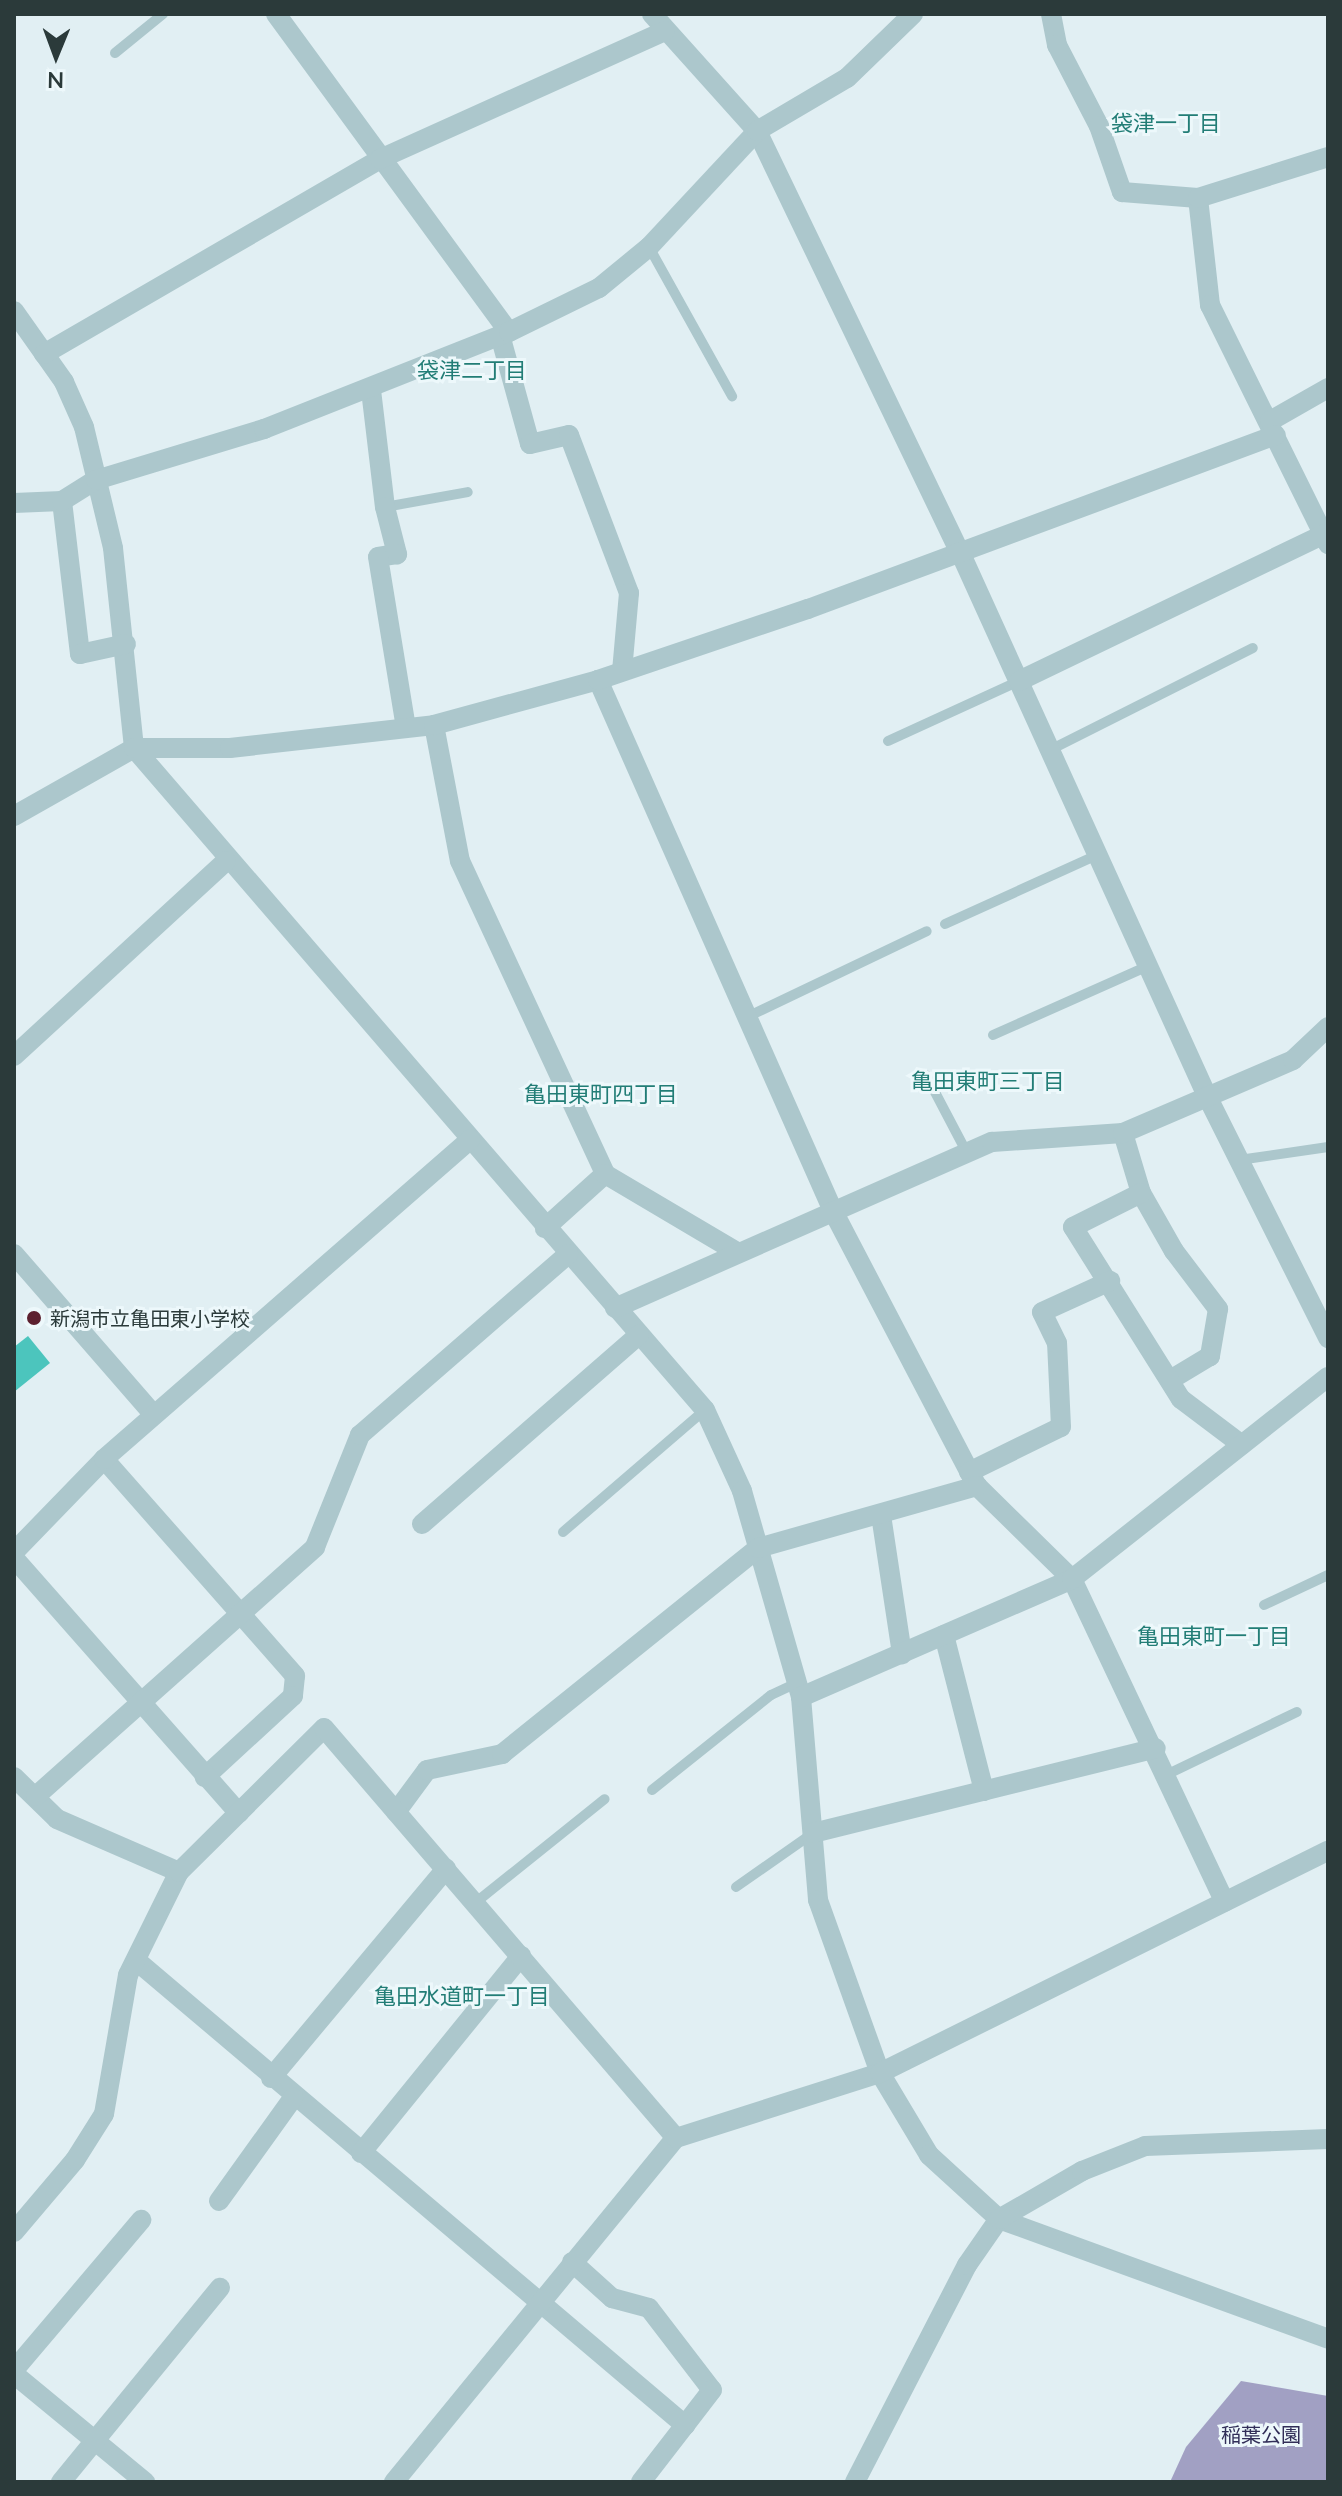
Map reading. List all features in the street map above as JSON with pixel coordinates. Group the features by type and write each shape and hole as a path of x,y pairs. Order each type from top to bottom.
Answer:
{"street":[{"path":"276,14 504,334 530,444 569,435 629,593 622,671"},
{"path":"652,14 757,131 960,552 1207,1096 1328,1338"},
{"path":"14,503 62,501 96,480 264,429 371,390 504,334 599,288 649,247 757,131 847,78 913,14"},
{"path":"1051,14 1057,45 1099,126 1122,192 1198,198 1328,157"},
{"path":"44,354 380,159 665,31"},
{"path":"1019,681 1327,537 1210,305 1198,198"},
{"path":"14,311 44,354 84,427 113,548 126,644 134,748 226,861 705,1410 742,1491 799,1690 818,1900 880,2073 929,2155 999,2219 1327,2334"},
{"path":"14,816 134,748 230,748 434,725 598,680 960,552 1273,428 1328,388"},
{"path":"371,390 385,507 397,554 378,557 406,728"},
{"path":"62,501 80,654 126,644"},
{"path":"598,680 833,1211 973,1479 1072,1579 1156,1748 1225,1902"},
{"path":"434,725 460,861 605,1174 737,1252"},
{"path":"14,1056 226,861"},
{"path":"615,1308 992,1142 1123,1133 1293,1060 1328,1027"},
{"path":"1123,1133 1141,1193 1174,1251 1218,1309 1210,1356 1170,1380"},
{"path":"239,1813 139,1704 14,1555 104,1459 470,1140"},
{"path":"545,1228 605,1174"},
{"path":"1141,1193 1073,1227 1110,1281 1181,1399 1242,1445"},
{"path":"14,1254 154,1415"},
{"path":"36,1796 315,1547 360,1435 568,1254"},
{"path":"396,1812 427,1770 502,1754 758,1548 881,1515 973,1479 1061,1427 1057,1343 1042,1312 1110,1281"},
{"path":"422,1524 639,1335"},
{"path":"799,1690 902,1654 1072,1579 1328,1377"},
{"path":"104,1459 295,1676 293,1696 205,1777"},
{"path":"881,1515 902,1654"},
{"path":"944,1635 984,1791"},
{"path":"14,2232 75,2160 104,2114 128,1975 138,1962 179,1872 324,1728 676,2138"},
{"path":"813,1833 1156,1748"},
{"path":"14,1777 57,1819 179,1872"},
{"path":"394,2482 676,2138 880,2073 1328,1851"},
{"path":"271,2078 446,1869"},
{"path":"361,2153 521,1956"},
{"path":"138,1962 293,2098 541,2299 685,2425"},
{"path":"219,2201 293,2098"},
{"path":"855,2482 967,2265 999,2219 1082,2171 1145,2146 1328,2139"},
{"path":"141,2220 14,2372 145,2482"},
{"path":"572,2262 612,2298 649,2308 712,2390 641,2482"},
{"path":"61,2482 93,2439 220,2288"}],"lane":[{"path":"115,53 163,14"},
{"path":"649,247 732,396"},
{"path":"385,507 468,492"},
{"path":"1050,750 1253,648"},
{"path":"888,741 1019,681"},
{"path":"945,924 1097,855"},
{"path":"747,1017 927,931"},
{"path":"993,1035 1148,966"},
{"path":"926,1075 967,1153"},
{"path":"1239,1160 1328,1147"},
{"path":"563,1532 705,1410"},
{"path":"1264,1605 1328,1575"},
{"path":"652,1790 771,1695 799,1690"},
{"path":"1168,1774 1297,1712"},
{"path":"475,1903 605,1799"},
{"path":"736,1887 813,1833"}],"green space":[{"name":"稲葉公園","path":"1241,2381 1328,2396 1328,2482 1170,2482 1186,2447"}],"building":[{"path":"28,1336 50,1363 14,1392 14,1347"}],"place":[{"name":"新潟市立亀田東小学校","path":"34,1318"}],"district":[{"name":"袋津一丁目","path":"1166,123"},
{"name":"袋津二丁目","path":"472,370"},
{"name":"亀田東町三丁目","path":"988,1081"},
{"name":"亀田東町四丁目","path":"601,1094"},
{"name":"亀田東町一丁目","path":"1214,1636"},
{"name":"亀田水道町一丁目","path":"462,1996"}]}
